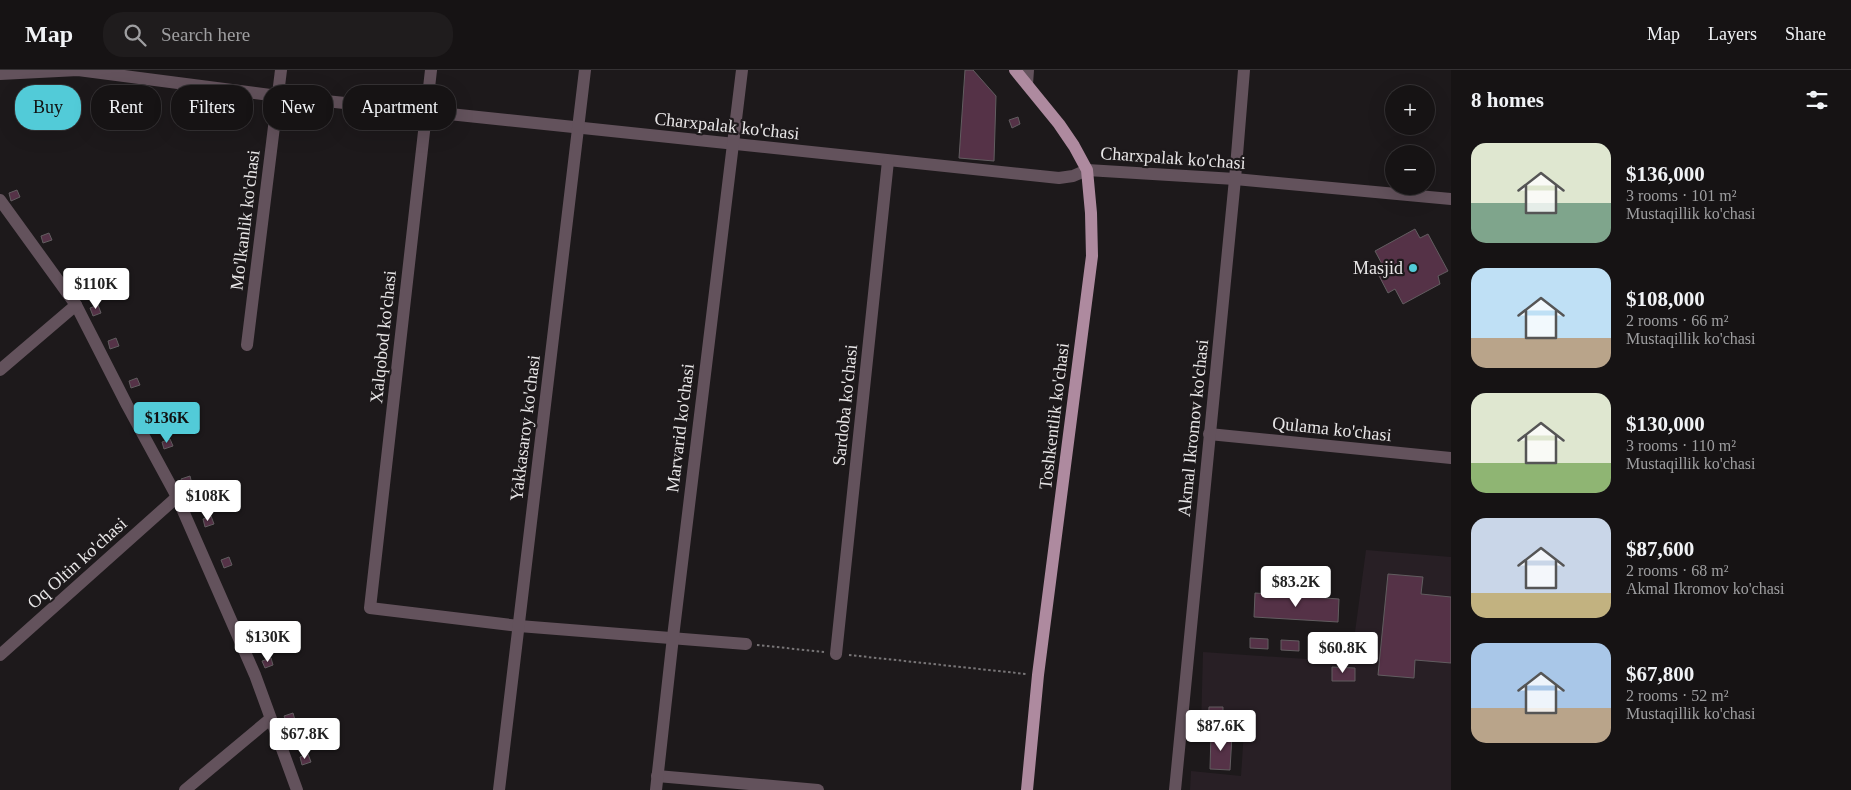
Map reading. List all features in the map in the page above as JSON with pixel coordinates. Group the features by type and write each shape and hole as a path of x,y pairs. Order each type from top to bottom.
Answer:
{"main road":[{"name":"Toshkentlik ko'chasi","path":"1015,70 1059,124 1087,170 1092,213 1092,256 1038,676 1027,790"}],"street":[{"name":"Charxpalak ko'chasi","path":"0,74 78,70 263,94"},
{"name":"Mo'lkanlik ko'chasi","path":"279,85 281,70"},
{"name":"Xalqobod ko'chasi","path":"429,85 431,70"},
{"name":"Yakkasaroy ko'chasi","path":"499,790 585,70"},
{"name":"Marvarid ko'chasi","path":"656,790 672,637 742,70"},
{"path":"1027,84 1028,70"},
{"name":"Akmal Ikromov ko'chasi","path":"1175,790 1209,434 1236,179 1244,70"},
{"name":"Charxpalak ko'chasi","path":"456,114 1059,178 1073,176 1087,170 1236,179 1451,199"},
{"name":"Mo'lkanlik ko'chasi","path":"247,345 274,130"},
{"name":"Xalqobod ko'chasi","path":"424,130 370,608 519,626"},
{"name":"Sardoba ko'chasi","path":"836,654 888,161"},
{"path":"0,200 76,306 127,406 177,497 255,675 297,790"},
{"path":"0,370 76,306"},
{"name":"Qulama ko'chasi","path":"1209,434 1451,458"},
{"name":"Oq Oltin ko'chasi","path":"0,655 177,497"},
{"path":"519,626 746,644"},
{"path":"185,790 270,719"},
{"path":"657,776 818,790"}],"path":[{"path":"746,644 1038,676"}],"shaded area":[{"path":"1366,550 1451,557 1451,790 1190,790 1191,771 1241,776 1244,730 1201,727 1203,652 1351,662"}],"building":[{"path":"965,70 973,70 996,96 994,161 959,158"},
{"path":"1018,117 1020,124 1012,128 1009,120"},
{"path":"17,190 20,197 11,201 9,193"},
{"name":"Masjid","path":"1415,229 1420,238 1428,234 1448,271 1438,276 1440,284 1403,304 1395,289 1388,293 1376,270 1383,266 1375,251"},
{"path":"49,233 52,240 43,243 41,236"},
{"path":"83,278 85,286 77,289 74,281"},
{"path":"98,305 101,313 93,316 90,308"},
{"path":"116,338 119,346 110,349 108,341"},
{"path":"137,378 140,385 131,388 129,381"},
{"path":"156,413 159,421 150,424 148,416"},
{"path":"170,439 173,446 164,449 162,442"},
{"path":"190,476 192,484 184,487 181,479"},
{"path":"211,516 214,524 205,527 203,519"},
{"path":"229,557 232,565 224,568 221,560"},
{"path":"1388,574 1423,577 1421,594 1451,597 1451,663 1415,660 1414,678 1378,675"},
{"path":"1255,593 1339,599 1338,622 1254,617"},
{"path":"259,630 262,637 253,640 250,633"},
{"path":"1250,638 1268,639 1268,649 1250,648"},
{"path":"1281,640 1299,641 1299,651 1281,650"},
{"path":"1312,642 1330,643 1329,654 1311,653"},
{"path":"271,658 273,665 265,668 262,661"},
{"path":"1332,667 1355,668 1355,681 1332,681"},
{"path":"1209,707 1223,707 1223,728 1208,727"},
{"path":"293,713 295,720 287,723 284,716"},
{"path":"1211,734 1232,735 1230,770 1210,769"},
{"path":"308,754 311,762 302,765 300,757"}],"place":[{"name":"Masjid","path":"1413,268"}]}
